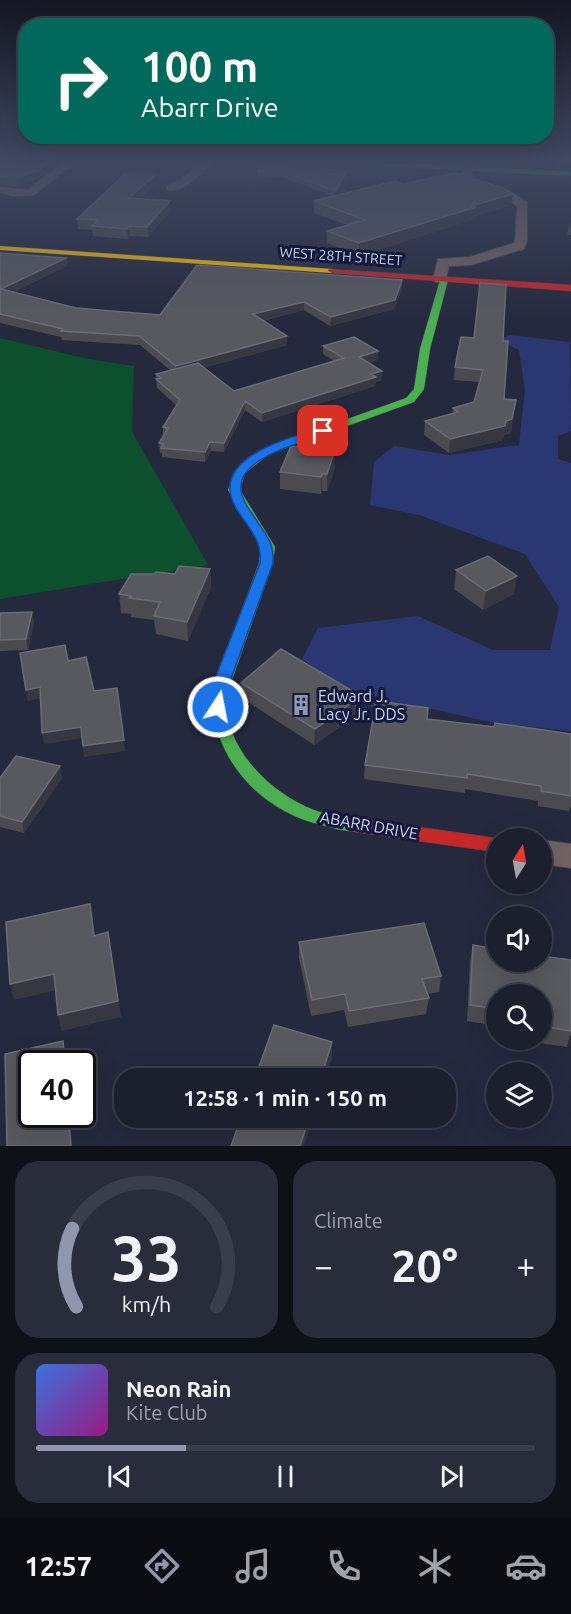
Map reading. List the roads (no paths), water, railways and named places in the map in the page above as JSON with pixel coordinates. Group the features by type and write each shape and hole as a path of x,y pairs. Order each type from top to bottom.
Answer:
{"street":[{"path":"442,279 443,262 471,261 519,246 522,215"},
{"name":"WEST 28TH STREET","path":"0,248 571,288"},
{"name":"ABARR DRIVE","path":"442,279 418,389 410,400 265,452 240,471 234,490 268,547 266,563 224,676 218,707 227,743 238,761 265,789 296,808 338,822 486,844"},
{"path":"552,853 571,856"}],"water":[{"path":"509,335 570,342 571,431 558,436 558,459 571,463 571,731 494,723 433,709 372,707 302,659 318,628 418,616 493,650 550,650 559,607 525,554 419,515 370,505 374,462 394,446 449,455 519,445 525,390 519,350 500,341"}],"place":[{"name":"Edward J. Lacy Jr. DDS","path":"301,705"}]}
